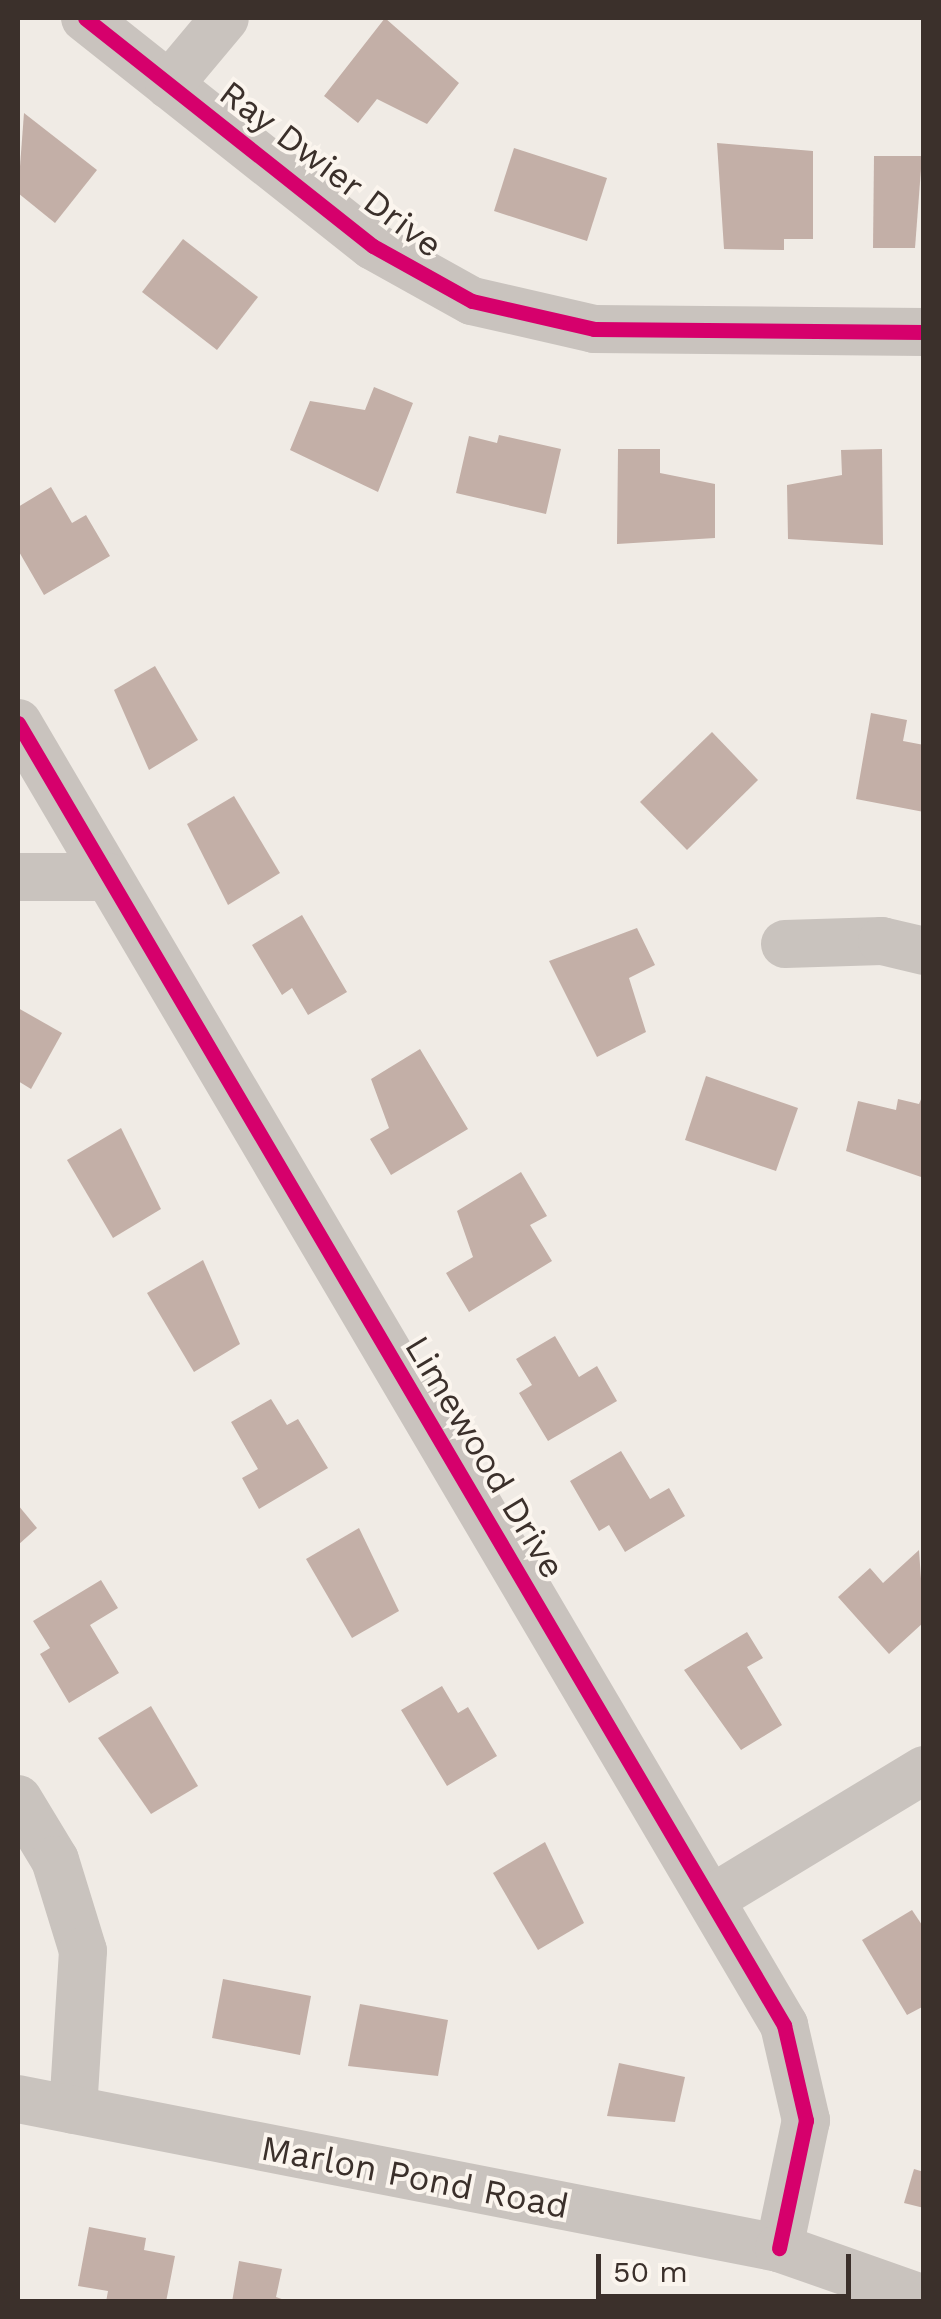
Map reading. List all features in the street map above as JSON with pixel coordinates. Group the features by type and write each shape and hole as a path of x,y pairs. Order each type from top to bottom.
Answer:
{"street":[{"name":"Ray Dwier Drive","path":"85,18 373,246 472,301 594,329 924,332"},
{"path":"169,85 225,18"},
{"name":"Limewood Drive","path":"18,723 711,1900 800,2069 802,2164 779,2248"},
{"path":"18,876 108,877"},
{"path":"785,944 882,941 924,951"},
{"path":"711,1900 924,1770"},
{"path":"18,1799 55,1860 83,1952 73,2110"},
{"name":"Marlon Pond Road","path":"18,2099 779,2248 924,2299"}],"building":[{"path":"385,18 459,83 427,124 377,99 358,123 324,96"},
{"path":"24,113 97,170 55,223 18,193"},
{"path":"717,143 813,151 813,239 784,239 784,250 724,249"},
{"path":"514,148 607,178 587,241 494,211"},
{"path":"874,156 922,156 915,248 873,248"},
{"path":"183,239 258,297 217,350 142,292"},
{"path":"374,387 413,403 378,492 290,450 310,401 365,410"},
{"path":"499,435 561,449 546,514 456,493 469,436 497,443"},
{"path":"618,449 660,449 660,473 715,484 715,538 617,544"},
{"path":"882,449 883,545 788,539 787,485 842,475 841,450"},
{"path":"51,487 72,523 86,515 110,556 44,595 18,550 18,507"},
{"path":"155,666 198,740 149,770 114,690"},
{"path":"871,713 907,720 903,741 924,745 924,812 856,799"},
{"path":"712,732 758,780 687,850 640,802"},
{"path":"234,796 280,873 228,905 187,824"},
{"path":"302,915 347,992 308,1015 292,988 282,995 252,945"},
{"path":"637,928 655,965 629,978 646,1032 597,1057 549,961"},
{"path":"18,1008 62,1033 31,1089 18,1081"},
{"path":"420,1049 468,1129 391,1175 370,1139 389,1128 371,1079"},
{"path":"706,1076 798,1108 776,1171 685,1140"},
{"path":"924,1092 924,1178 846,1151 858,1101 896,1110 898,1099 919,1104"},
{"path":"121,1128 161,1209 113,1238 67,1160"},
{"path":"521,1172 547,1216 530,1225 552,1261 469,1312 446,1273 473,1257 457,1211"},
{"path":"203,1260 240,1344 194,1372 147,1293"},
{"path":"555,1336 579,1377 597,1366 617,1401 548,1441 519,1393 532,1385 516,1359"},
{"path":"271,1399 287,1425 298,1419 328,1468 259,1509 242,1478 258,1469 231,1422"},
{"path":"621,1451 650,1499 669,1488 685,1516 625,1552 609,1525 599,1531 570,1481"},
{"path":"18,1505 37,1528 18,1545"},
{"path":"359,1528 399,1611 352,1638 306,1559"},
{"path":"919,1550 924,1622 889,1654 838,1597 870,1568 883,1583"},
{"path":"101,1580 118,1608 90,1625 119,1673 69,1703 40,1654 50,1648 33,1621"},
{"path":"747,1632 763,1658 747,1667 782,1725 741,1750 684,1670"},
{"path":"442,1686 458,1713 468,1707 497,1756 447,1786 401,1710"},
{"path":"151,1706 198,1786 151,1814 98,1738"},
{"path":"545,1842 584,1923 538,1950 493,1873"},
{"path":"912,1910 924,1928 924,2006 907,2015 862,1940"},
{"path":"223,1979 311,1996 300,2055 212,2038"},
{"path":"360,2004 448,2020 438,2076 348,2066"},
{"path":"619,2063 685,2077 675,2122 607,2116"},
{"path":"914,2169 924,2172 924,2208 904,2203"},
{"path":"89,2227 146,2238 144,2250 175,2256 166,2302 106,2302 108,2291 78,2286"},
{"path":"239,2261 282,2269 276,2297 290,2302 232,2302"}],"cycle path":[{"path":"85,18 373,246 472,301 594,329 924,332"},
{"path":"18,723 784,2025 806,2120 779,2248"}]}
